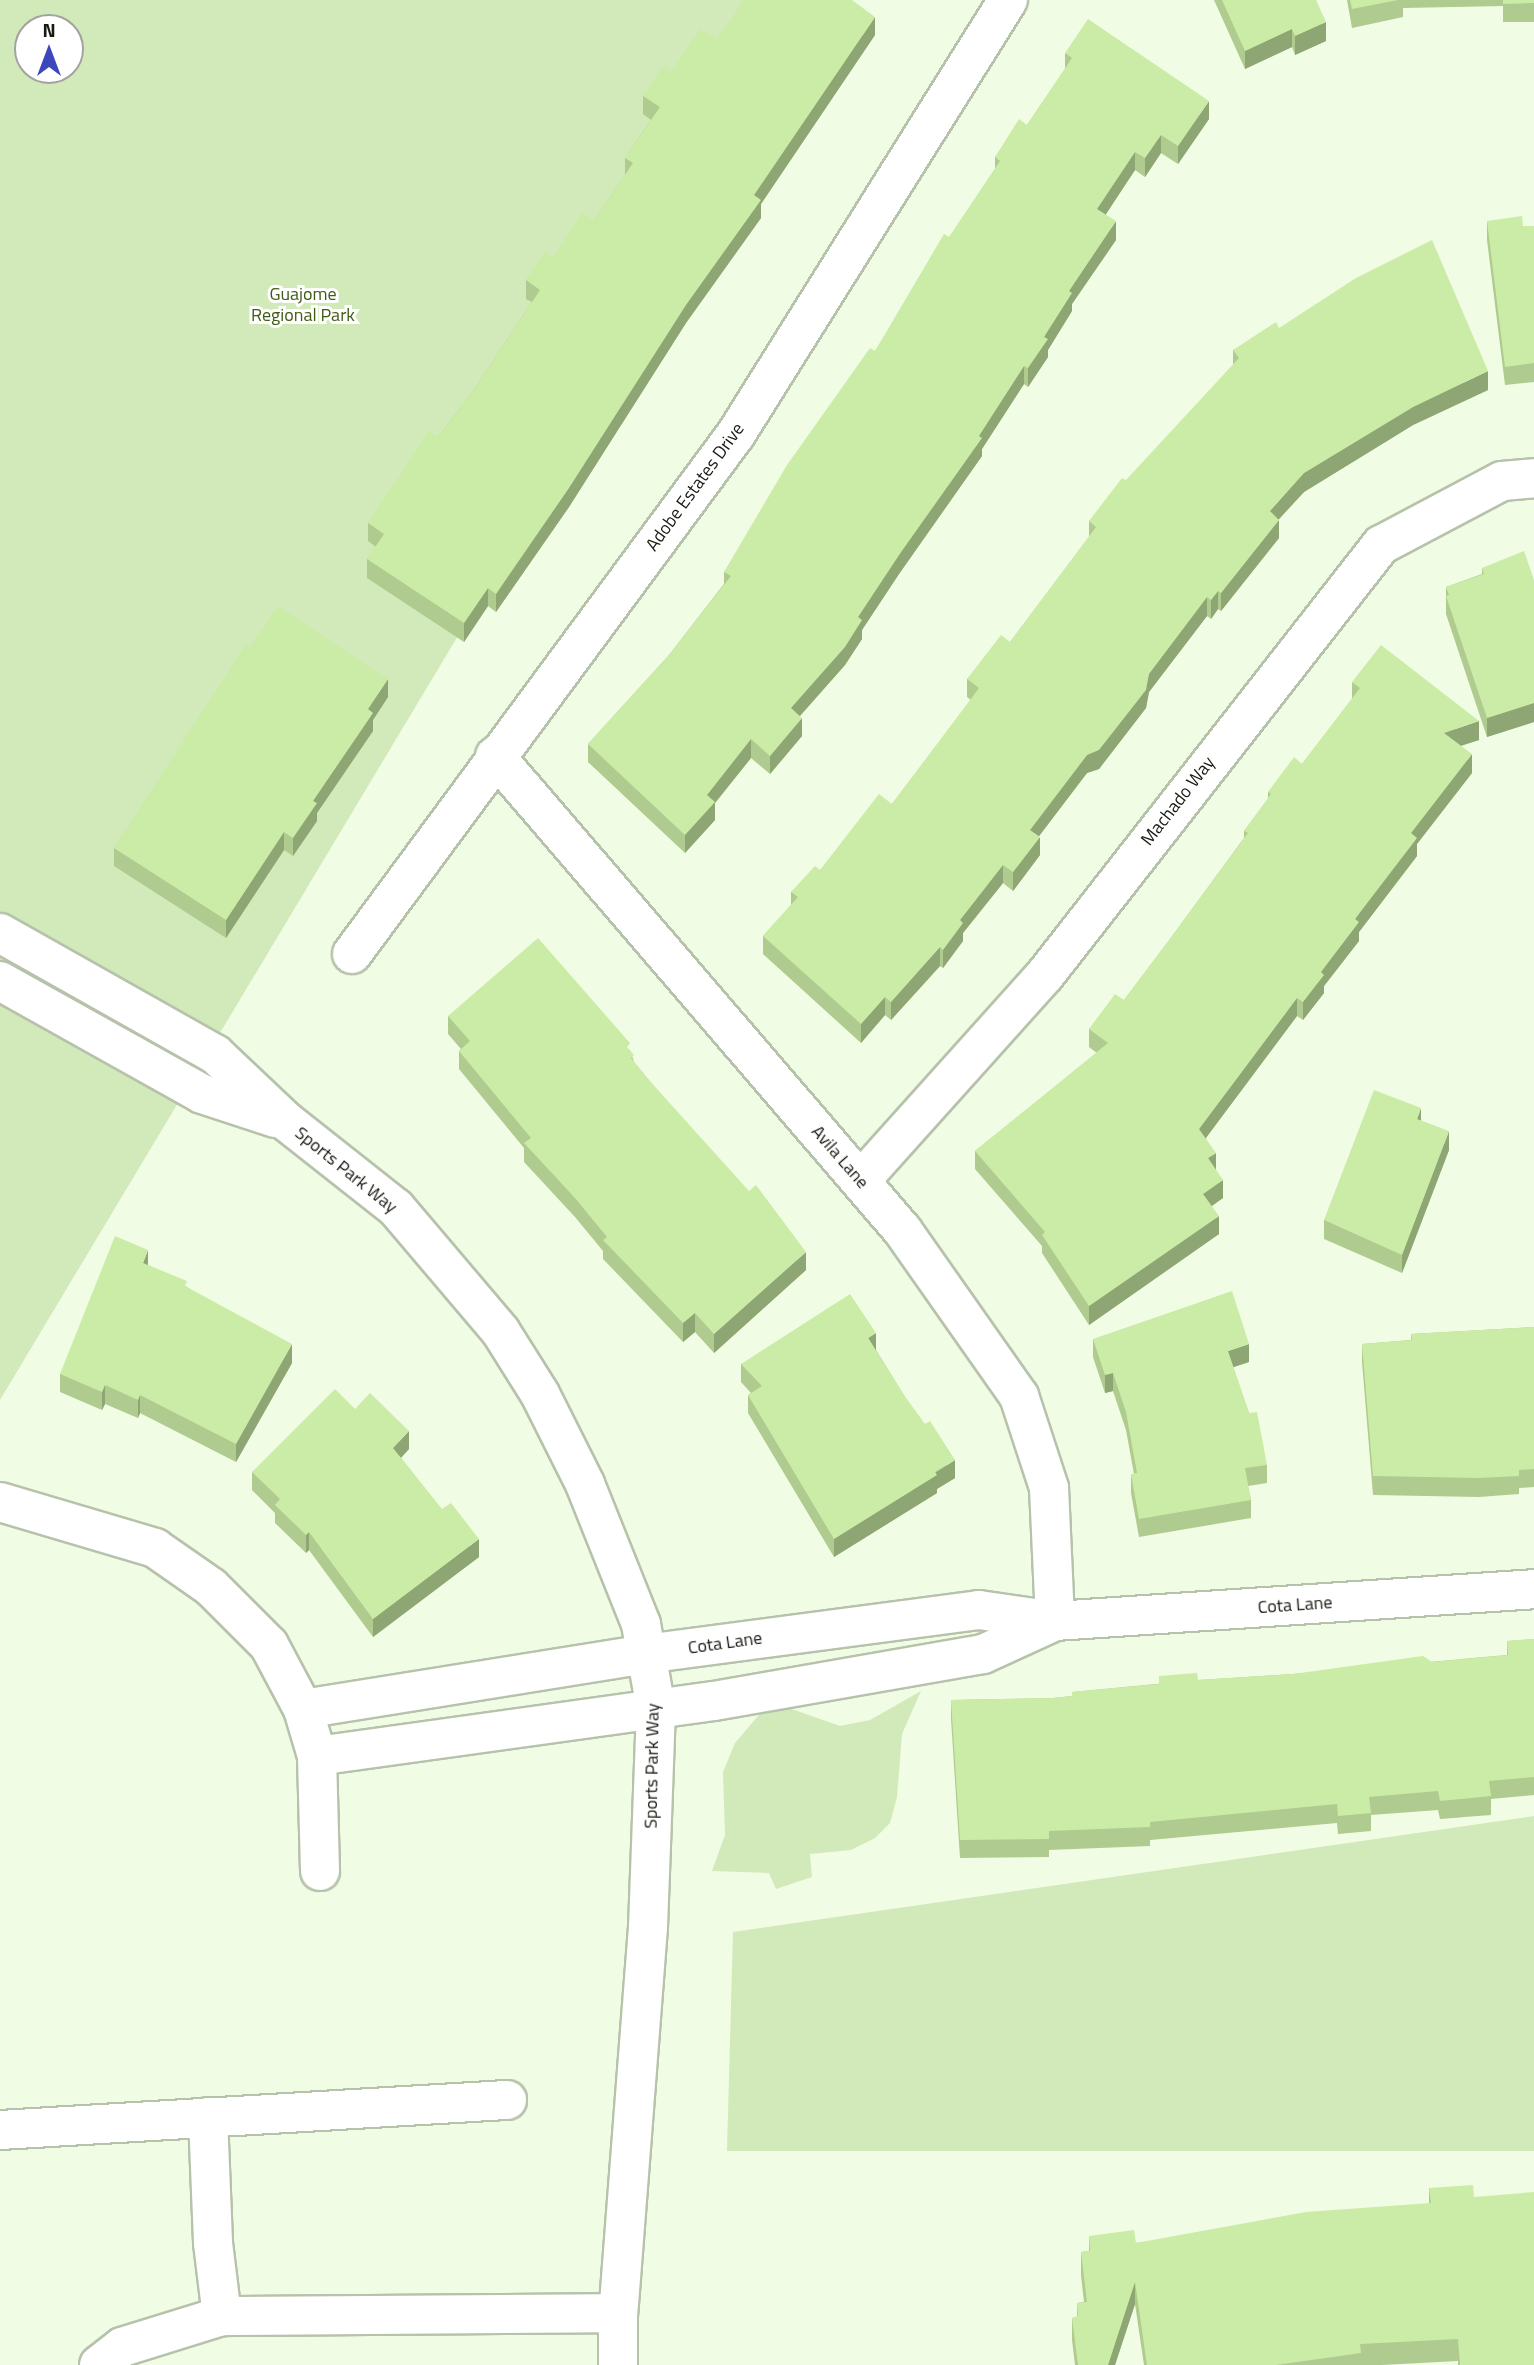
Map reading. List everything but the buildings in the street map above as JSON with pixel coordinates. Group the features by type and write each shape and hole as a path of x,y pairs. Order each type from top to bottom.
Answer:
{"street":[{"name":"Adobe Estates Drive","path":"352,954 495,756 736,434 1007,0"},
{"name":"Machado Way","path":"861,1180 1045,975 1381,545 1502,481 1534,478"},
{"name":"Avila Lane","path":"495,756 904,1231 1019,1396 1049,1488 1055,1621"},
{"name":"Sports Park Way","path":"0,933 215,1054 287,1122 396,1208 501,1332 540,1394 585,1484 641,1624 656,1709 648,1927 618,2313 618,2365"},
{"name":"Sports Park Way","path":"0,981 202,1094 287,1122"},
{"path":"0,1502 155,1548 211,1587 269,1645 303,1709 317,1756 320,1871"},
{"name":"Cota Lane","path":"303,1709 645,1654 979,1610 1055,1621 1534,1589"},
{"name":"Cota Lane","path":"317,1756 656,1709 983,1654 1055,1621"},
{"path":"0,2130 507,2100"},
{"path":"208,2118 213,2243 222,2316"},
{"path":"99,2365 122,2347 222,2316 618,2313"}],"green space":[{"name":"Guajome Regional Park","path":"0,0 839,0 0,1400"},
{"path":"921,1691 902,1734 897,1797 890,1823 875,1838 851,1850 810,1854 812,1877 776,1889 769,1873 712,1871 725,1835 723,1772 735,1743 769,1706 783,1706 840,1726 870,1720"},
{"path":"1534,1816 1534,2151 727,2151 733,1932"}]}
